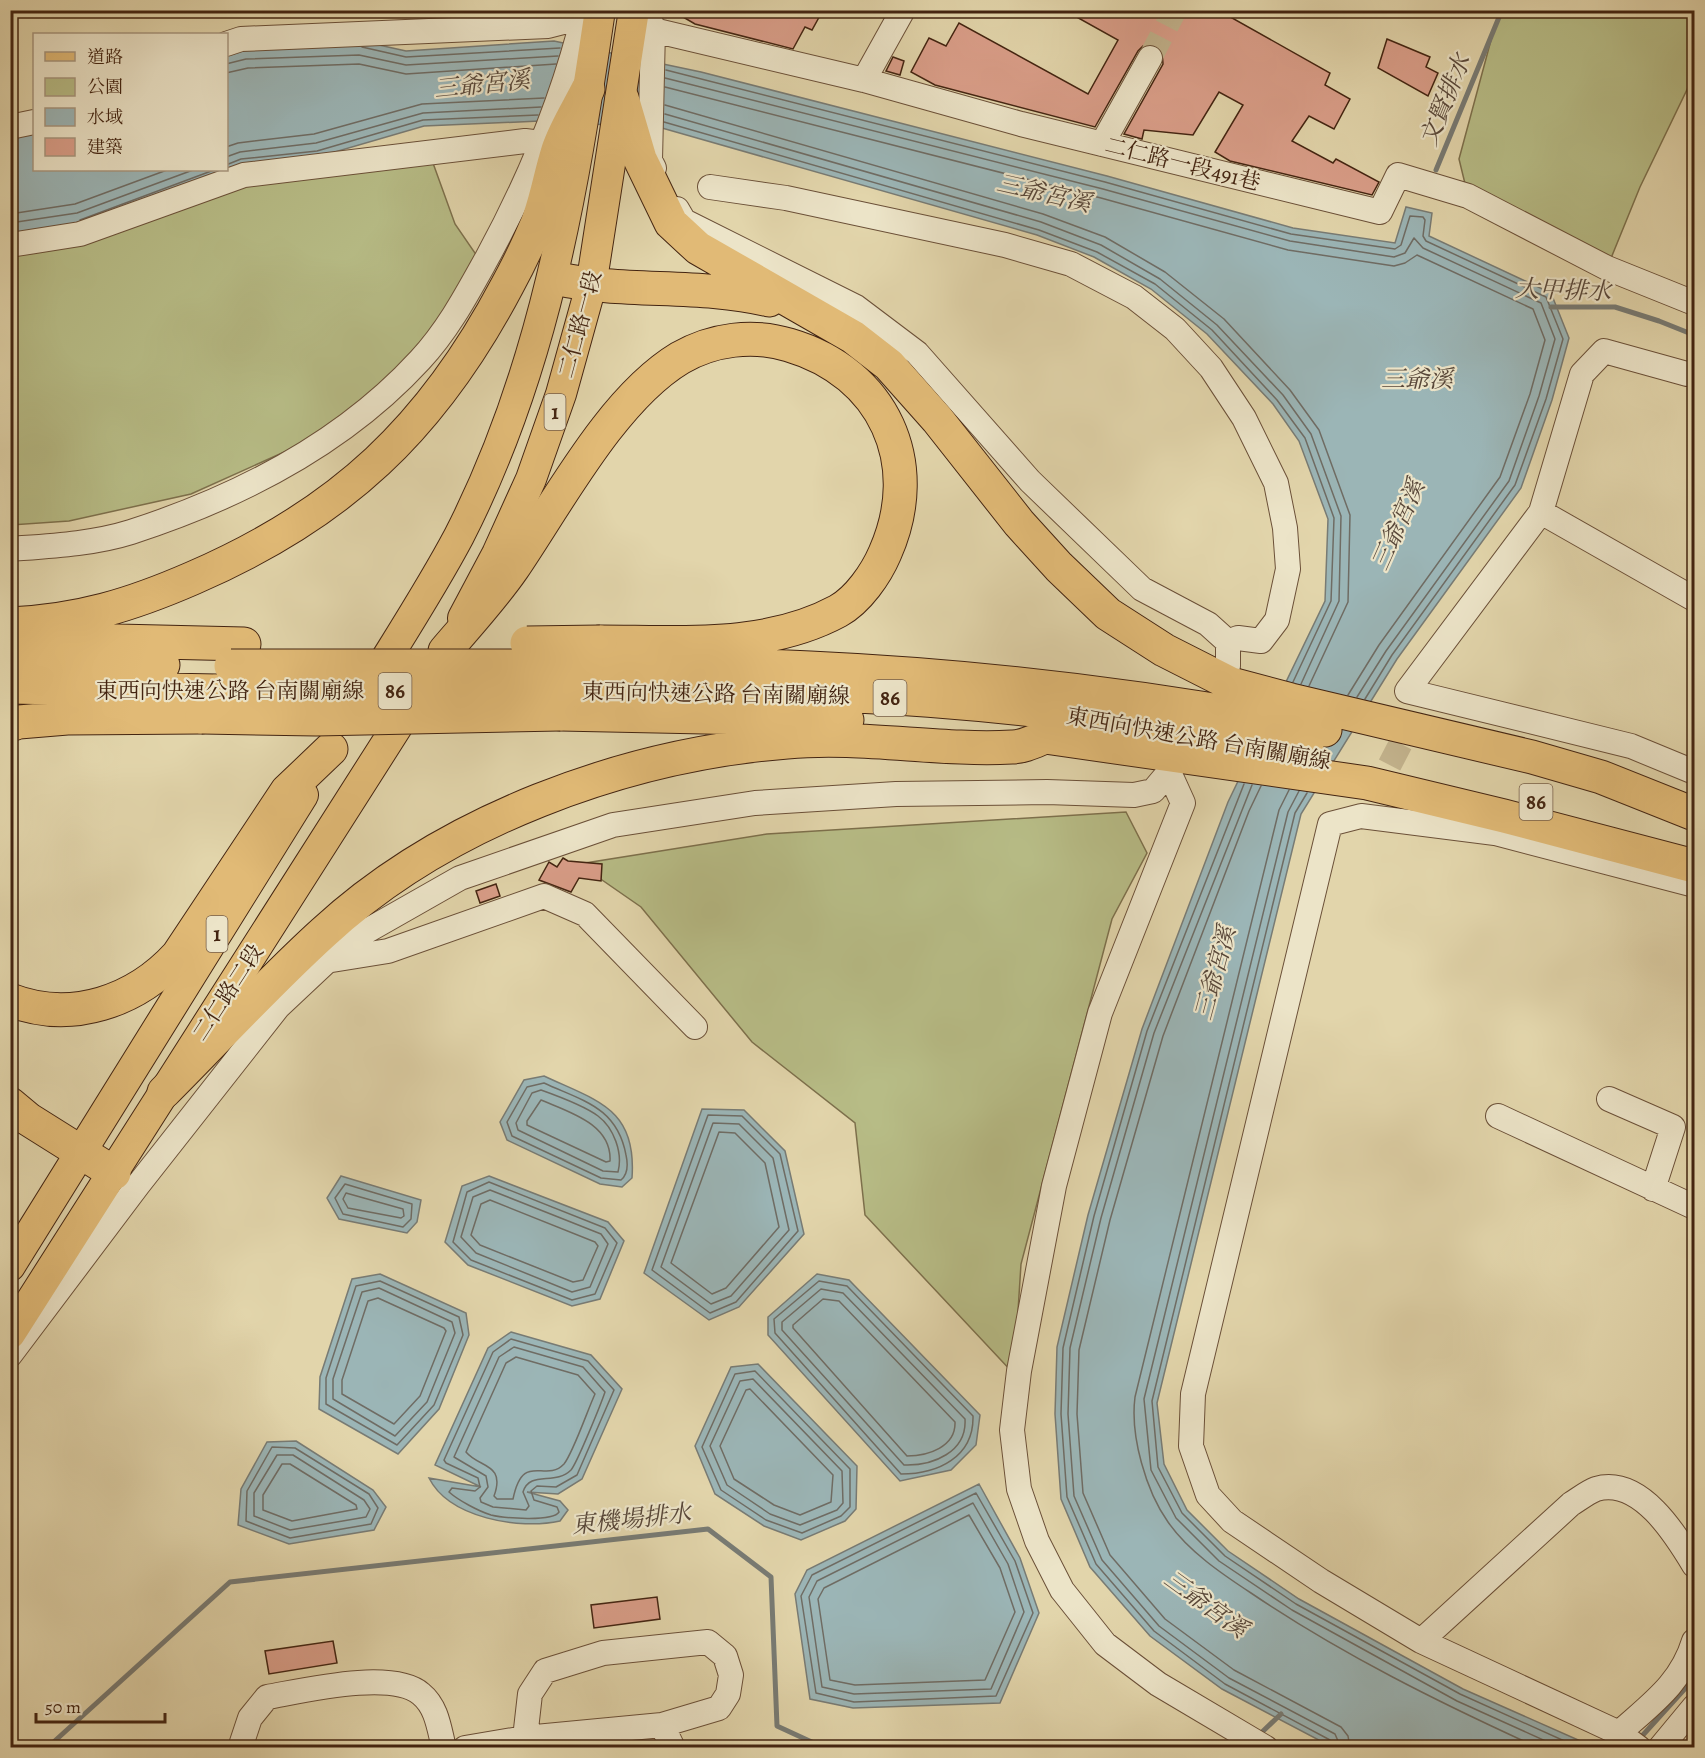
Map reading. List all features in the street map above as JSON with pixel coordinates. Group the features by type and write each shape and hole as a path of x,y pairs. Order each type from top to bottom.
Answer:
{"highway":[{"path":"10,624 43,623 111,611 164,591 226,564 305,521 365,474 405,435 444,390 475,344 508,284 537,223 549,146 588,89"},
{"path":"621,98 635,158 671,223 698,248 853,337 890,365 937,419 1019,523 1059,567 1108,614 1164,650 1207,721"},
{"path":"554,278 591,286 717,291 747,295 808,312"},
{"path":"445,651 511,571 627,403 652,379 681,358 713,343 744,339 777,341 809,351 832,362 858,381 879,406 892,436 901,469 901,501 890,544 880,564 862,590 841,610 809,624 764,637 709,642 580,678"},
{"path":"10,640 223,679 580,678 772,717 945,726 1045,737 1207,721 1382,764 1504,816 1695,866"},
{"name":"東西向快速公路 台南關廟線","path":"10,662 223,679"},
{"name":"東西向快速公路 台南關廟線","path":"10,687 223,679 580,678 1207,721 1514,795 1695,847"},
{"path":"10,725 67,718 223,679"},
{"path":"164,1092 324,932 397,876 441,846 558,795 682,757 734,747 825,741 1014,748 1045,737"},
{"path":"10,1000 49,1009 81,1008 110,1002 159,976 178,955 287,791 331,749"},
{"path":"1382,764 1601,777 1695,815"},
{"path":"10,1104 28,1119 114,1173"}],"main road":[{"path":"588,89 589,21"},
{"path":"621,98 642,26"},
{"name":"二仁路一段","path":"422,601 459,535 495,455 524,380 554,278 549,146"},
{"name":"二仁路一段","path":"445,651 497,554 531,479 561,394 591,286 635,158"},
{"name":"二仁路二段","path":"10,1266 422,601"},
{"name":"二仁路二段","path":"10,1334 445,651"}],"street":[{"path":"864,80 903,10"},
{"path":"10,549 64,545 130,532 231,494 302,458 374,406 421,359 460,307 549,146 589,21 548,26 241,39 228,43"},
{"path":"642,26 635,158 684,221 856,307 917,353 1030,481 1142,589 1208,624 1228,642"},
{"name":"二仁路一段491巷","path":"642,26 864,80 1102,144 1380,212 1398,175 1468,196 1608,268 1695,303"},
{"path":"1102,144 1150,58"},
{"path":"10,127 33,122"},
{"path":"10,245 80,234 244,175 549,146"},
{"path":"710,186 786,198 1005,244 1071,264 1134,297 1175,328 1211,368 1244,418 1276,483 1285,528 1288,569 1277,620 1261,641 1238,638 1228,642"},
{"path":"1687,374 1604,351 1581,374 1540,512 1407,691 1631,746 1695,772"},
{"path":"1540,512 1695,599"},
{"path":"1228,642 1183,803 1100,1014 1054,1186 1019,1371 1012,1430 1019,1489 1037,1541 1062,1590 1105,1644 1158,1684 1266,1748"},
{"path":"1426,696 1382,764 1330,824 1192,1394 1191,1446 1209,1494 1232,1521 1321,1581 1421,1641 1619,1733 1639,1748"},
{"path":"10,1355 138,1185 278,1007 327,961 365,932 460,878 613,825 755,803 896,794 1047,792 1134,795 1153,791 1207,721"},
{"path":"1382,764 1495,833 1695,885"},
{"path":"327,961 388,951 544,896 585,914 695,1027"},
{"path":"411,904 435,934"},
{"path":"1609,1099 1673,1127 1653,1188"},
{"path":"1498,1116 1695,1207"},
{"path":"1421,1641 1571,1504 1596,1489 1612,1488 1628,1493 1653,1506 1679,1539 1695,1565"},
{"path":"1619,1733 1667,1692 1689,1658 1695,1641"},
{"path":"465,1748 525,1738 662,1725 719,1708 729,1694 731,1675 725,1656 708,1642 603,1653 545,1671 530,1694 525,1738"},
{"path":"240,1748 250,1718 267,1697 351,1683 397,1684 420,1692 435,1711 444,1748"},
{"path":"1660,1748 1695,1707"},
{"path":"662,1725 673,1748"}],"green space":[{"path":"1502,11 1694,11 1694,75 1640,187 1607,268 1468,196 1459,159 1494,29"},
{"path":"429,152 455,224 477,256 461,288 420,345 367,401 311,440 191,494 69,521 11,525 11,245 244,175"},
{"path":"1126,812 1147,853 1112,919 1021,1264 1014,1374 865,1215 855,1123 752,1042 641,907 579,864 767,834"}],"water":[{"name":"三爺溪","path":"361,41 406,51 554,41 701,72 1107,176 1293,228 1395,243 1406,207 1432,213 1429,236 1551,293 1569,338 1552,400 1521,488 1397,659 1301,814 1157,1403 1164,1464 1187,1510 1228,1551 1299,1599 1463,1689 1594,1747 1332,1747 1222,1689 1150,1636 1090,1567 1061,1499 1055,1414 1057,1347 1088,1215 1142,1029 1228,802 1325,601 1328,519 1299,441 1273,404 1207,334 1151,289 1094,257 1037,235 662,128 540,121 424,126 81,226 10,236 10,134 33,130 33,171 228,171 228,52"},
{"path":"544,1076 596,1101 610,1110 620,1122 628,1136 632,1155 632,1178 622,1187 600,1184 507,1140 500,1122 524,1080"},
{"path":"702,1109 744,1110 785,1151 804,1234 739,1307 709,1320 644,1273"},
{"path":"341,1176 421,1200 417,1222 407,1233 339,1219 327,1198"},
{"path":"489,1176 608,1222 624,1241 600,1299 572,1306 468,1265 445,1242 462,1186"},
{"path":"380,1274 466,1313 469,1335 439,1409 398,1454 319,1409 320,1377 352,1279"},
{"path":"817,1274 849,1280 980,1415 976,1445 951,1470 900,1481 768,1335 768,1317"},
{"path":"511,1332 591,1355 622,1389 582,1479 558,1494 527,1492 560,1501 568,1510 560,1521 525,1524 487,1518 468,1512 439,1492 429,1478 481,1487 435,1465 488,1348"},
{"path":"758,1364 857,1466 856,1509 845,1521 801,1540 764,1526 715,1494 695,1446 731,1367"},
{"path":"296,1441 373,1490 386,1507 374,1530 289,1544 238,1525 241,1489 267,1442"},
{"path":"979,1484 1020,1558 1039,1613 1000,1703 853,1708 810,1699 795,1594 807,1570"}],"building":[{"path":"671,10 823,10 812,30 805,27 793,49 695,24"},
{"path":"1064,10 1218,10 1330,73 1325,85 1350,99 1334,129 1309,116 1292,141 1333,163 1336,159 1379,182 1372,195 1230,161 1215,152 1243,105 1219,92 1193,135 1144,130 1142,139 1124,134 1163,64 1162,51 1156,45 1143,46 1138,51 1095,127 935,85 911,72 929,38 946,46 959,23 1088,94 1118,40"},
{"path":"1387,39 1430,57 1426,67 1438,73 1428,96 1378,68"},
{"path":"893,57 904,61 900,75 886,71"},
{"path":"563,858 568,861 602,864 601,881 579,878 571,892 539,880 549,862 557,867"},
{"path":"496,884 500,896 480,903 476,891"},
{"path":"657,1597 660,1619 594,1628 591,1605"},
{"path":"333,1641 337,1663 269,1674 265,1651"}],"waterway":[{"name":"文賢排水","path":"1436,170 1502,10"},
{"name":"大甲排水","path":"1551,307 1615,307 1694,335"},
{"name":"東機場排水","path":"47,1748 230,1582 708,1529 771,1577 777,1726 816,1744 1194,1748"},
{"path":"1642,1736 1691,1682 1694,1674"},
{"name":"東機場排水","path":"1260,1734 1281,1714"}],"tunnel":[{"path":"1150,58 1175,10"},
{"path":"1373,797 1414,718"}],"water label":[{"name":"三爺宮溪","path":"482,84"},
{"name":"三爺宮溪","path":"1044,193"},
{"name":"三爺宮溪","path":"1398,525"},
{"name":"三爺宮溪","path":"1215,973"},
{"name":"三爺宮溪","path":"1206,1604"}]}
